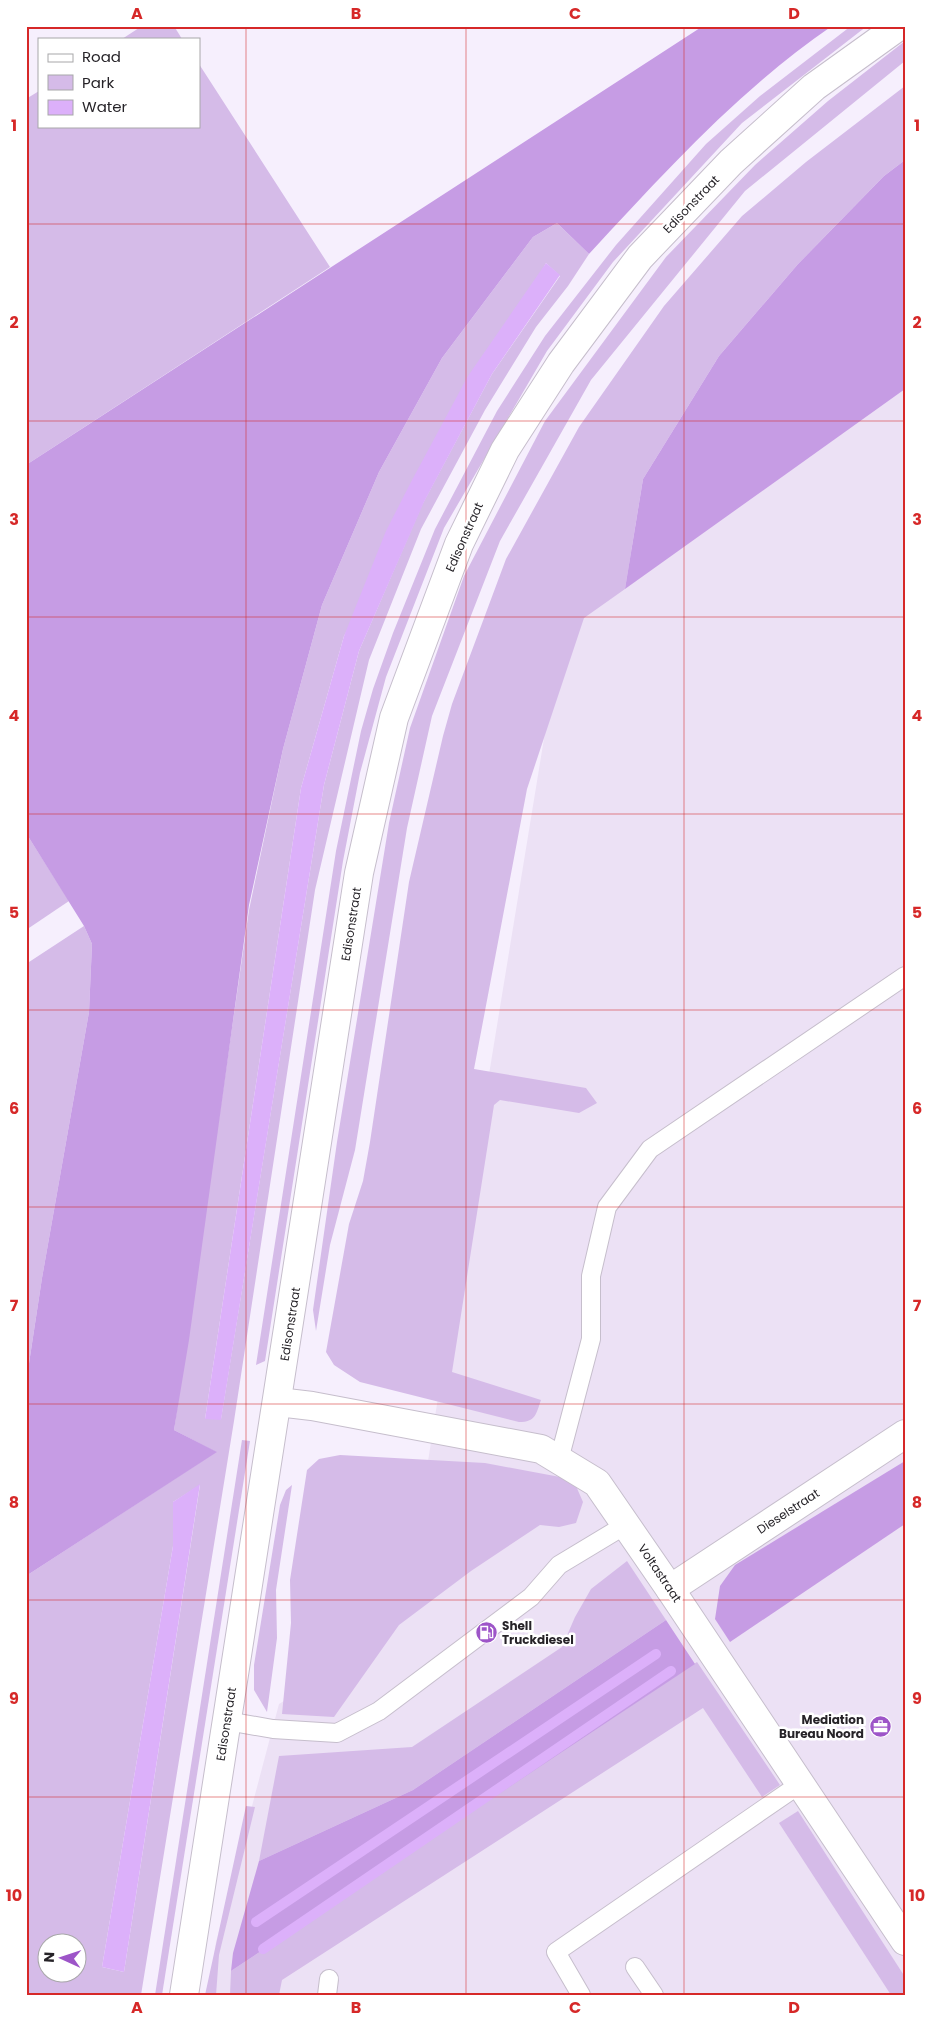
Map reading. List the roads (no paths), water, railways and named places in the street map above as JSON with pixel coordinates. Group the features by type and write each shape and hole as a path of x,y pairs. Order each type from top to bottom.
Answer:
{"main road":[{"name":"Edisonstraat","path":"184,1995 359,873 394,718 458,544 505,450 561,363 640,258 731,162 807,93 898,26"},
{"name":"Voltastraat","path":"278,1402 312,1406 541,1449 597,1483 627,1524 800,1784 897,1912 905,1941"},
{"name":"Dieselstraat","path":"670,1588 905,1434"}],"lane":[{"path":"559,1460 591,1339 591,1276 607,1207 650,1149 905,976"},
{"path":"227,1721 273,1729 337,1733 379,1711 531,1597 559,1565 627,1524"},
{"path":"581,1995 556,1952 800,1784"},
{"path":"635,1966 654,1995"}],"water":[{"path":"546,263 560,275 492,374 424,502 359,651 324,785 221,1420 205,1419 301,788 344,636 386,531 468,376"},
{"path":"200,1484 124,1972 102,1967 173,1546 173,1502"}],"waterway":[{"path":"256,1922 656,1654"},
{"path":"263,1949 671,1671"}],"place":[{"name":"Shell Truckdiesel","path":"486,1632"},
{"name":"Mediation Bureau Noord","path":"880,1726"}]}
